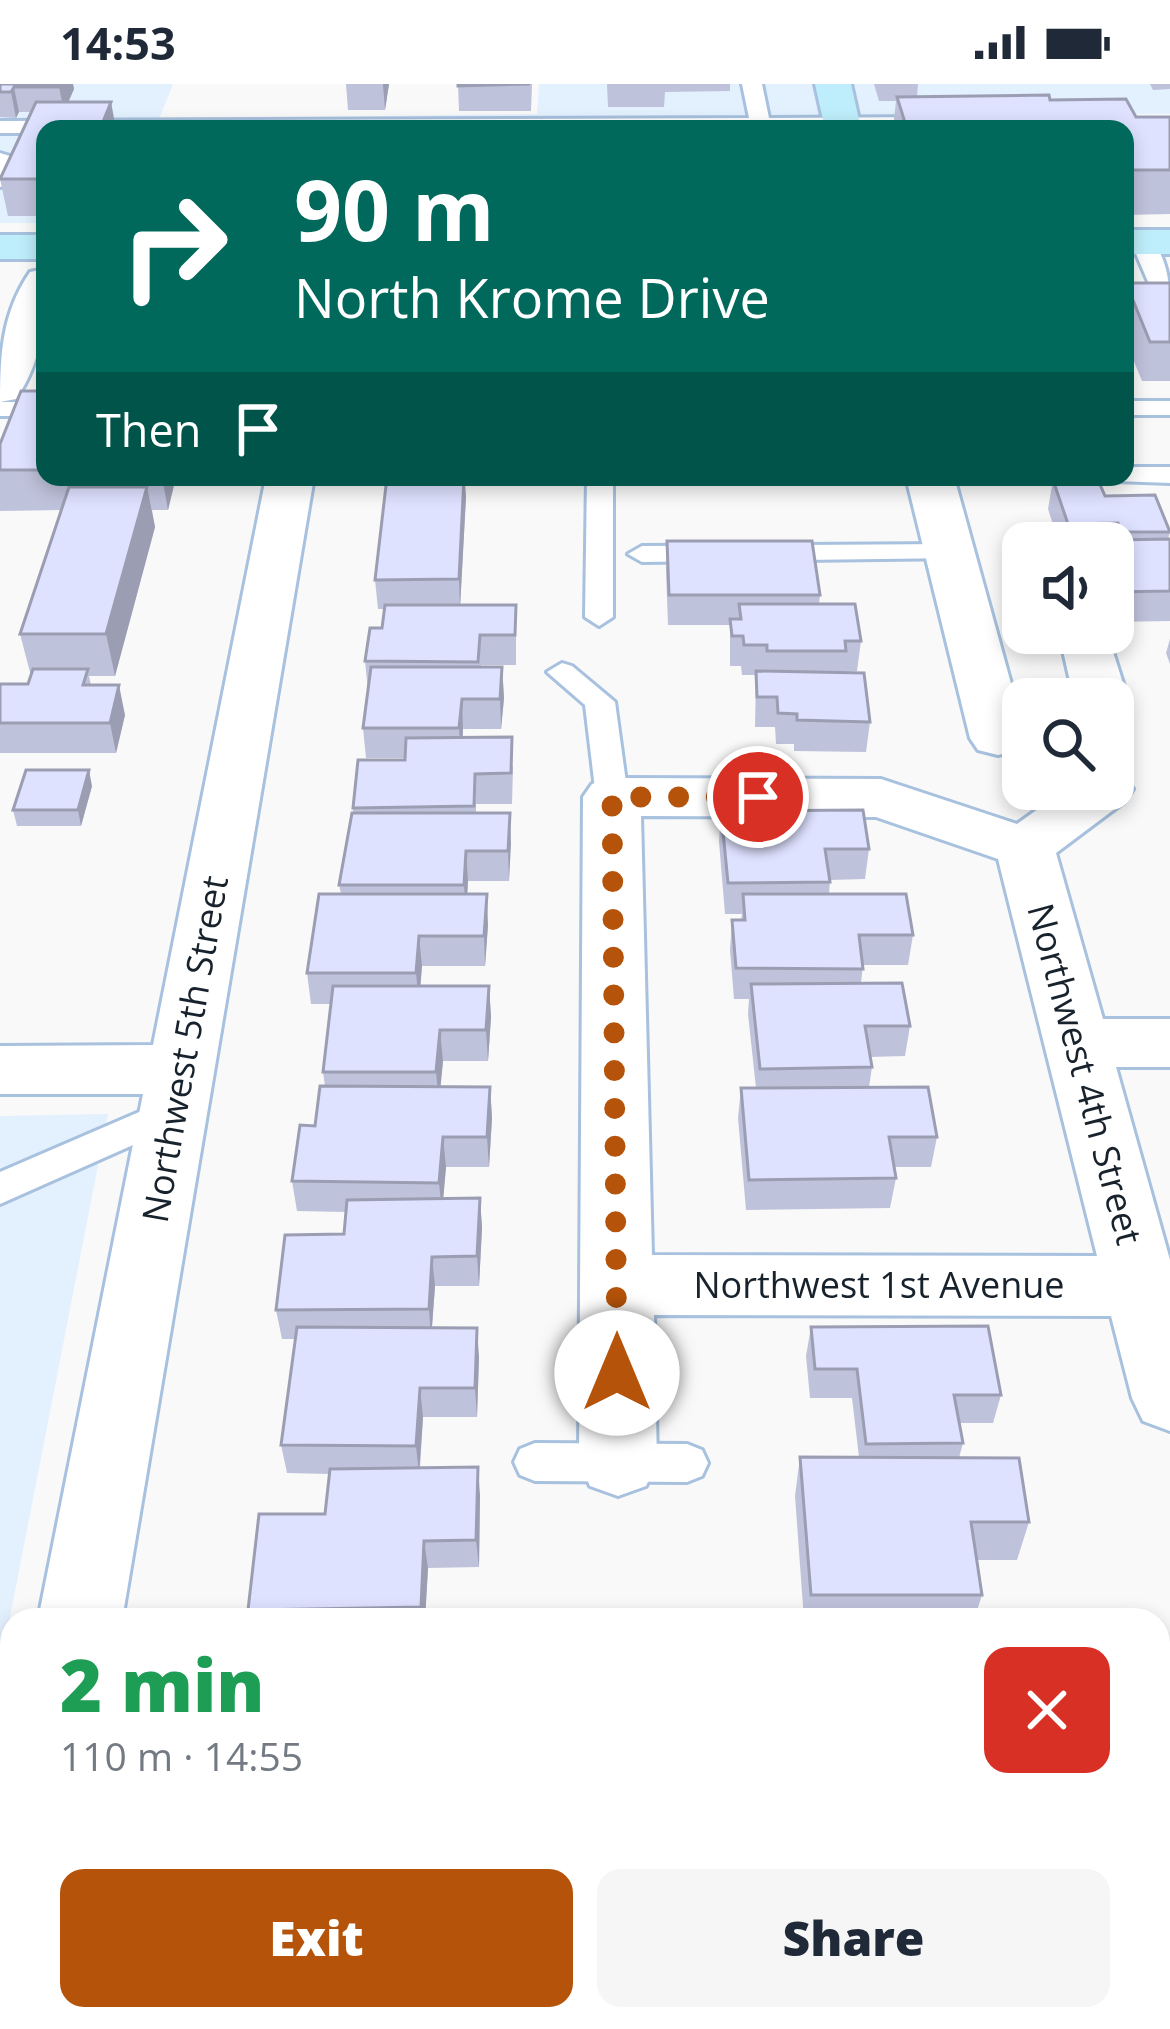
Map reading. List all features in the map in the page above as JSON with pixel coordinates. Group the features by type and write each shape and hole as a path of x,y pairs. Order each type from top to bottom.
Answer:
{"street":[{"path":"832,84 841,120"},
{"path":"0,247 36,247"},
{"path":"0,389 36,303"},
{"name":"Northwest 5th Street","path":"82,1608 288,486"},
{"path":"932,486 998,738"},
{"path":"618,1462 612,797 881,798 1024,847 1075,810"},
{"name":"Northwest 4th Street","path":"1024,847 1170,1398"},
{"path":"1078,1043 1170,1043"},
{"path":"0,1070 178,1090"},
{"name":"Northwest 1st Avenue","path":"617,1285 1141,1286"}],"lane":[{"path":"752,84 760,120"},
{"path":"0,127 36,127"},
{"path":"0,159 10,159 0,181"},
{"path":"1146,242 1170,305"},
{"path":"1134,408 1170,408"},
{"path":"0,409 36,409"},
{"path":"1134,475 1170,475"},
{"path":"599,617 600,486"},
{"path":"642,554 950,552"},
{"path":"562,672 600,702 612,797"},
{"path":"0,1189 178,1090"},
{"path":"536,1462 687,1463"}],"shaded area":[{"path":"0,84 173,84 159,119 537,114 539,84 1170,84 1170,114 820,116 821,120 36,120 36,223 0,223"},
{"path":"108,1114 12,1608 0,1608 0,1116"}],"building":[{"path":"0,84 60,84 0,92"},
{"path":"897,97 1126,99 1136,117 1170,117 1170,170 1134,170 1134,120 904,120"},
{"path":"36,102 111,102 104,120 36,120 36,179 0,179"},
{"path":"1134,283 1170,283 1170,342 1150,342 1134,303"},
{"path":"21,391 36,391 36,470 0,470 0,444"},
{"path":"386,486 464,486 459,579 375,580"},
{"path":"1055,486 1101,486 1105,496 1155,495 1170,532 1134,532 1134,522 1067,522"},
{"path":"69,487 147,487 106,634 20,634"},
{"path":"1170,539 1170,591 1134,592 1134,540"},
{"path":"667,541 812,541 820,595 669,595"},
{"path":"739,604 855,604 861,641 845,641 846,651 767,651 767,645 744,645 743,636 732,636 730,619 741,619"},
{"path":"385,605 516,605 515,635 480,635 478,662 365,661 370,628 382,628"},
{"path":"371,667 502,667 500,699 462,699 459,728 363,728"},
{"path":"33,669 88,669 83,685 119,685 110,723 0,723 0,684 28,684"},
{"path":"756,671 864,673 870,722 797,720 797,714 778,713 777,697 757,697"},
{"path":"512,737 511,773 475,774 474,806 353,808 358,760 405,760 406,738"},
{"path":"26,770 89,770 78,810 13,810"},
{"path":"863,810 869,849 825,849 830,882 728,883 721,811"},
{"path":"352,813 510,813 508,851 466,851 464,885 339,885"},
{"path":"319,894 487,894 484,936 419,936 416,973 307,973"},
{"path":"743,894 906,894 913,935 859,935 863,969 736,968 732,920 745,920"},
{"path":"902,983 910,1026 865,1026 872,1067 760,1069 751,984"},
{"path":"333,986 489,986 486,1030 440,1030 436,1072 323,1072"},
{"path":"320,1086 490,1087 487,1137 443,1137 439,1183 292,1181 300,1125 315,1126"},
{"path":"928,1087 937,1137 889,1137 896,1178 749,1180 741,1088"},
{"path":"480,1198 477,1256 432,1257 429,1309 276,1310 285,1235 344,1234 347,1200"},
{"path":"988,1326 1001,1395 954,1395 963,1443 866,1444 857,1369 815,1369 811,1327"},
{"path":"297,1327 477,1328 475,1388 420,1388 416,1446 281,1445"},
{"path":"800,1457 1019,1458 1029,1522 971,1522 982,1595 811,1595"},
{"path":"478,1467 476,1540 424,1541 421,1607 248,1608 259,1514 325,1514 330,1469"}],"route":[{"path":"617,1373 612,797 758,797"}]}
